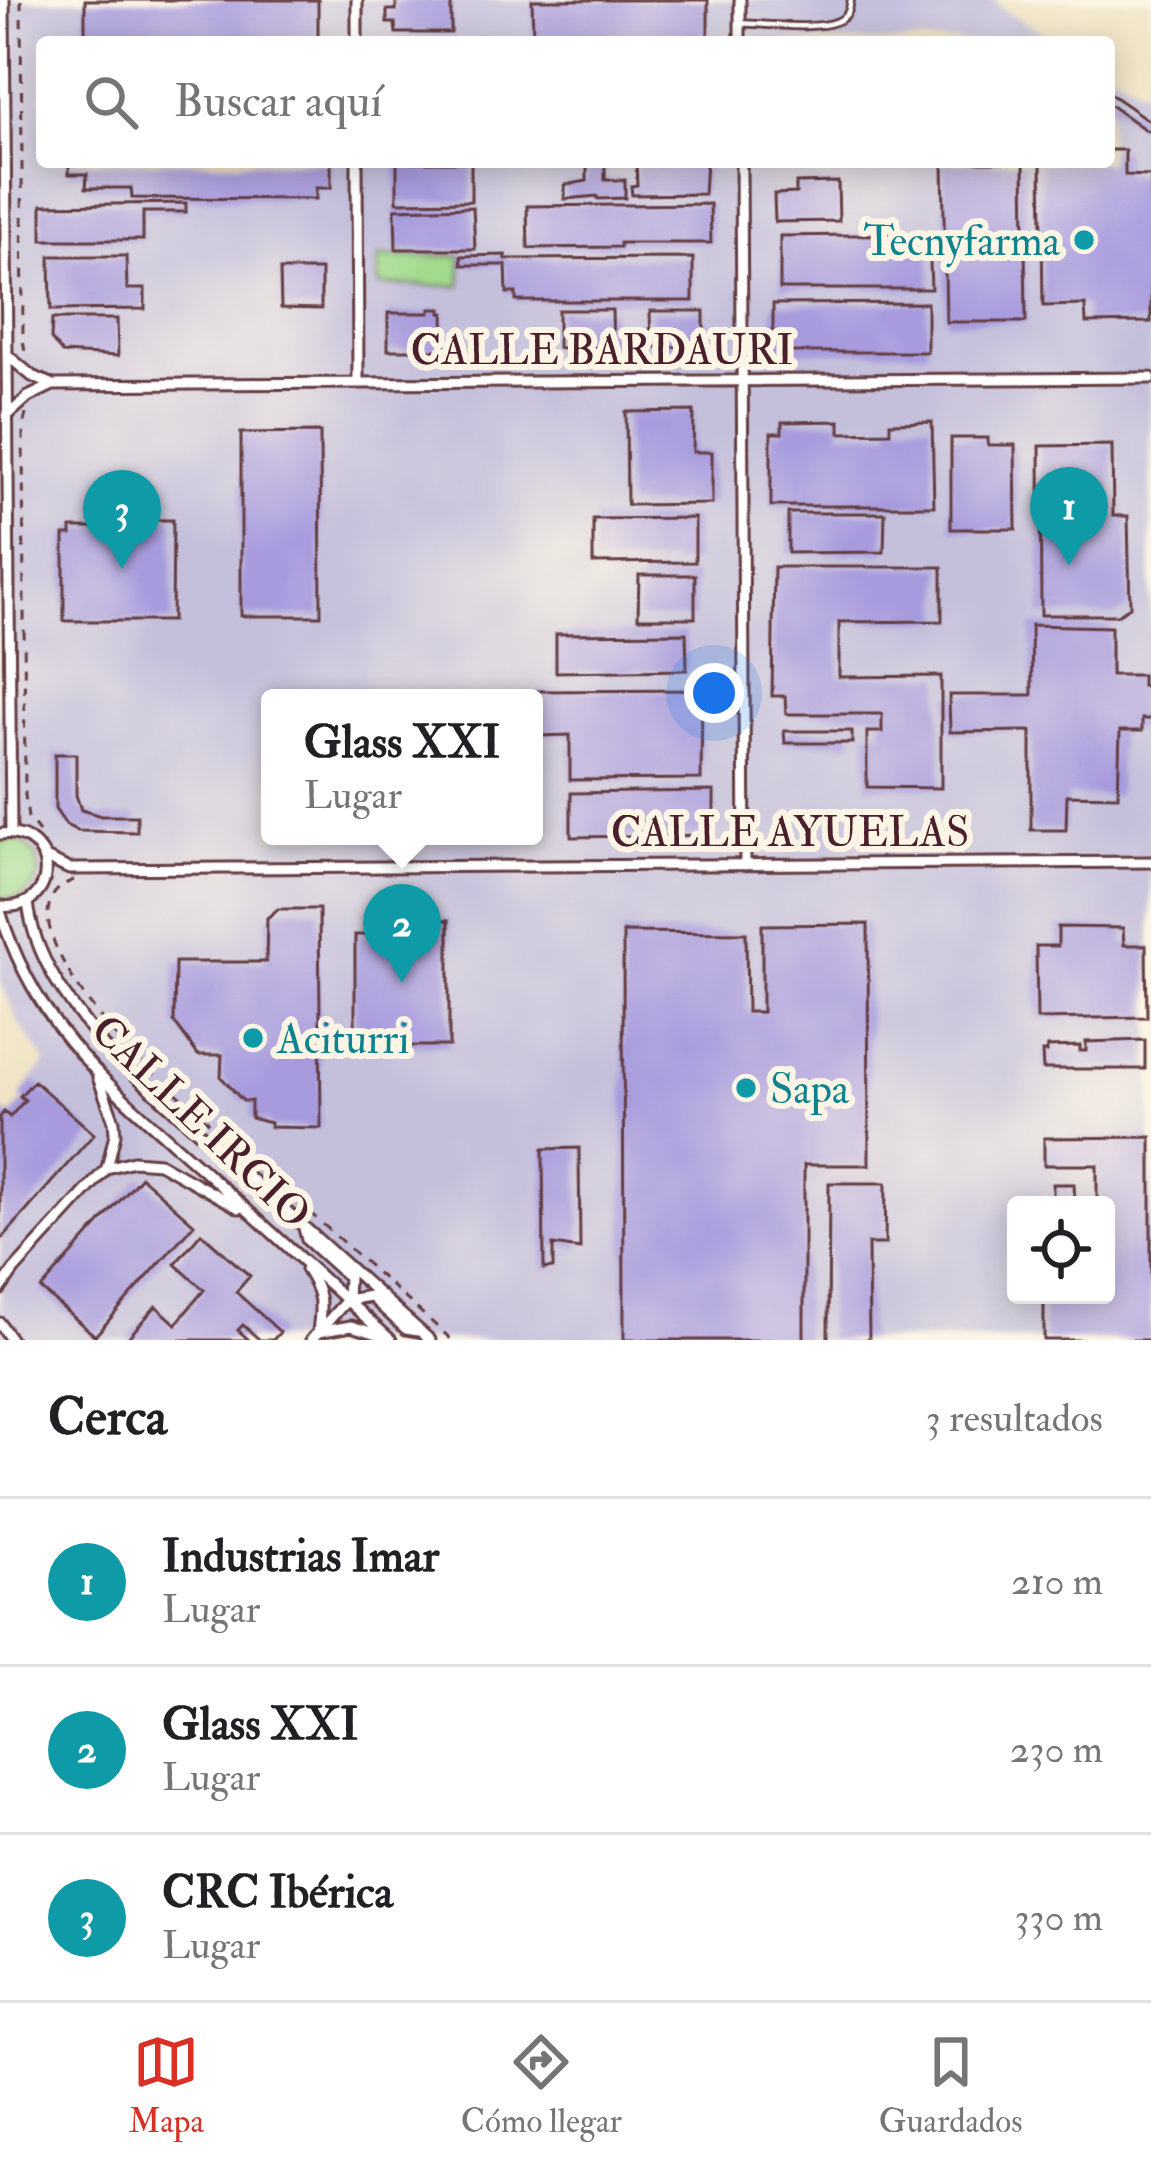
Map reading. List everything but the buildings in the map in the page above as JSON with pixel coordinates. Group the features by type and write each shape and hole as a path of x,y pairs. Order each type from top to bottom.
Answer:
{"street":[{"path":"4,0 5,833 42,843"},
{"path":"356,0 357,36"},
{"path":"740,0 740,36"},
{"path":"357,168 358,383"},
{"path":"741,168 745,865"},
{"name":"CALLE BARDAURI","path":"7,356 53,385"},
{"name":"CALLE BARDAURI","path":"7,416 28,397 53,385 1151,378"},
{"path":"42,843 46,858 69,869"},
{"path":"40,891 46,874 42,843"},
{"name":"CALLE AYUELAS","path":"69,869 1151,862"},
{"path":"0,908 28,902 69,869"},
{"name":"CALLE IRCIO","path":"28,902 31,928 43,956 69,1001 106,1049 430,1340"},
{"name":"CALLE IRCIO","path":"0,908 11,945 48,1015 96,1072 389,1339"},
{"path":"0,1290 107,1168 116,1134 96,1072"},
{"path":"107,1168 134,1161 159,1163 248,1212"},
{"name":"CALLE IRCIO","path":"304,1228 307,1240 348,1277 347,1300"},
{"path":"299,1259 319,1288 315,1337"},
{"path":"315,1337 347,1300 370,1296 406,1329 420,1331"},
{"path":"0,1323 11,1340"},
{"path":"315,1337 351,1326 389,1339"}],"lane":[{"path":"740,23 836,22 846,16 851,0"}],"path":[{"path":"21,0 23,340 28,372"},
{"path":"28,397 23,426 25,795 28,818 42,843"},
{"path":"84,869 84,880 68,882 58,890 47,920 61,957 96,1012 127,1048 452,1340"}],"shaded area":[{"path":"0,0 994,0 1050,36 36,36 36,168 1115,168 1115,73 1151,94 1151,1340 0,1340 0,1115 4,1112 10,1117 24,1101 20,1096 46,1061 19,1024 0,981"}],"green space":[{"path":"461,256 461,286 379,285 379,257"},
{"path":"12,840 33,852 39,875 24,894 0,898 0,841"}],"place":[{"name":"Tecnyfarma","path":"1084,240"},
{"name":"Industrias Imar","path":"1069,566"},
{"name":"CRC Ibérica","path":"122,569"},
{"name":"Glass XXI","path":"402,983"},
{"name":"Aciturri","path":"253,1038"},
{"name":"Sapa","path":"746,1088"}]}
